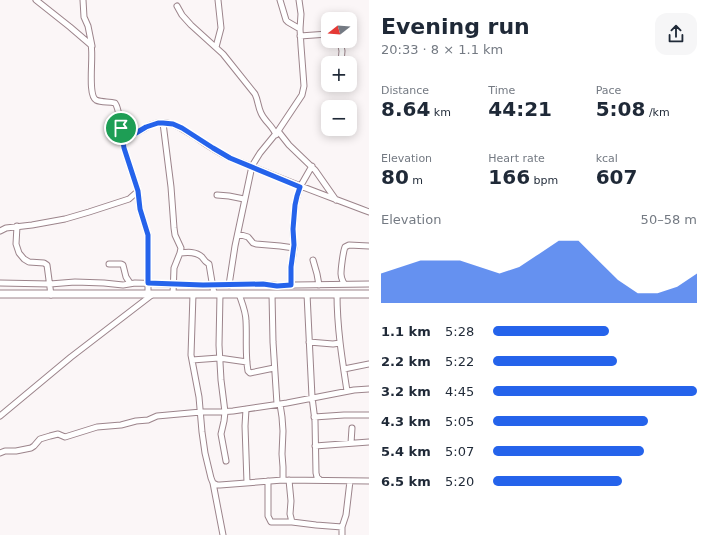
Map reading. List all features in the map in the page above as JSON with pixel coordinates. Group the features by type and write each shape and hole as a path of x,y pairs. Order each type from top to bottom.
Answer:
{"highway":[{"path":"0,294 369,294"}],"street":[{"path":"36,0 90,43 92,47"},
{"path":"0,416 150,294 148,283 148,235 140,209 138,191 125,153 118,108 115,103 97,100 93,97 91,77 92,47 88,26 84,17 83,0"},
{"path":"216,47 221,28 218,0"},
{"path":"280,0 286,20 300,29"},
{"path":"229,285 244,199 252,166 260,153 277,133 300,98 304,86 299,0"},
{"path":"177,6 182,15 191,25 223,54 255,94 261,114 289,146 312,166 336,200"},
{"path":"300,36 321,34"},
{"path":"122,139 128,134 136,133 152,125 163,123 173,124 230,158 300,187 369,212"},
{"path":"163,123 171,187 174,228 175,235 180,245 180,253 174,268 173,294"},
{"path":"121,128 128,134"},
{"path":"291,285 291,267 294,248 294,212 300,187 312,166"},
{"path":"0,231 6,228 65,219 129,199 138,191"},
{"path":"217,195 244,199"},
{"path":"17,226 16,244 19,253 29,262 44,263 48,266 51,295"},
{"path":"238,234 248,237 253,243 256,244 294,248"},
{"path":"344,284 341,277 341,271 345,247 369,246"},
{"path":"180,253 196,253 210,265 213,285 217,294 219,358 225,412 221,434 226,461"},
{"path":"313,260 319,285"},
{"path":"109,264 123,265 126,277 130,284"},
{"path":"0,283 50,284 74,282 123,285 148,283 213,285 263,284 277,286 369,284"},
{"path":"193,294 192,360 198,390 205,452 213,483 223,535"},
{"path":"239,294 244,308 246,321 246,362 248,373 274,368"},
{"path":"272,294 274,368 282,417 282,454 290,497 290,514 292,522"},
{"path":"307,294 316,476 320,480"},
{"path":"337,294 340,343 347,391"},
{"path":"309,342 333,344 340,343"},
{"path":"192,360 219,358 246,362"},
{"path":"344,369 369,364"},
{"path":"0,453 31,448 40,439 58,434 65,437 97,427 121,425 136,421 148,420 157,416 201,412 225,412 279,404 347,391 369,389"},
{"path":"246,409 245,426 247,483"},
{"path":"314,418 344,415 369,415"},
{"path":"351,443 352,428"},
{"path":"315,446 369,442"},
{"path":"213,483 220,485 286,480 369,481"},
{"path":"268,481 268,516 271,522 292,522 342,527"},
{"path":"343,535 342,527 346,515 350,481"}],"route":[{"path":"158,123 173,124 230,158 300,187 295,205 293,229 294,245 290,272 291,285 203,285 148,283 148,235 140,209 135,179 125,153 121,128 124,132 131,134 158,123"}]}
